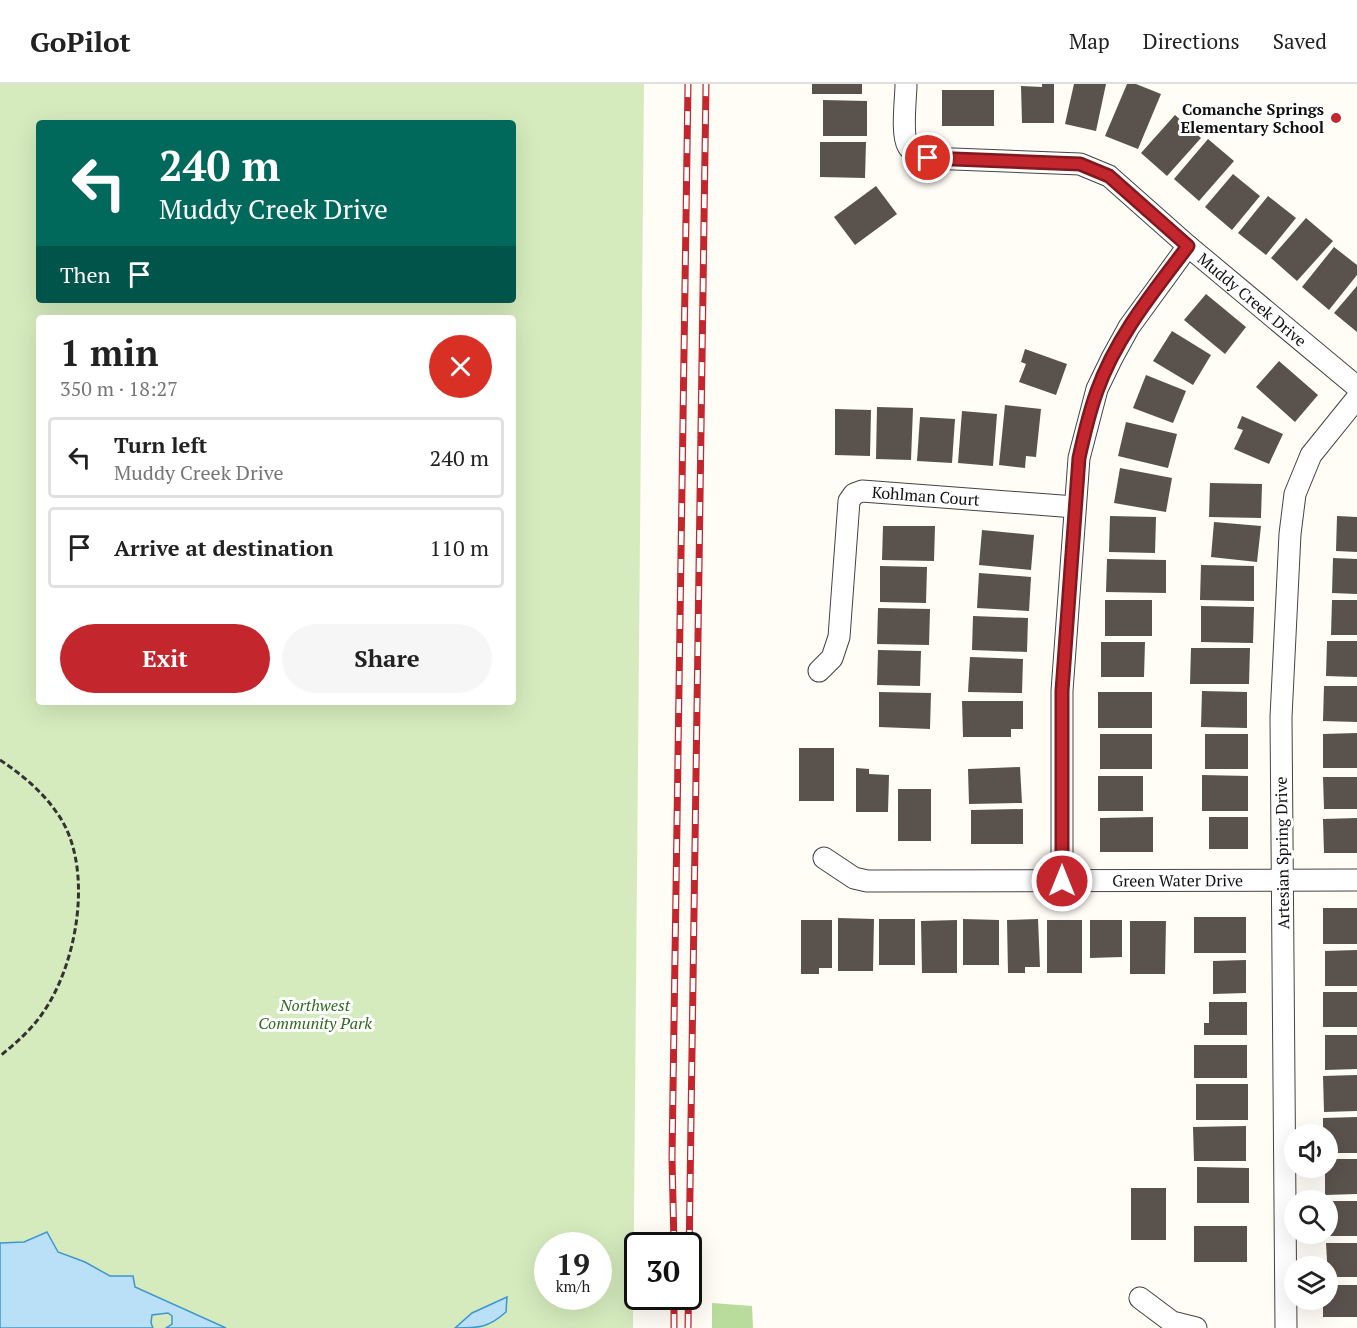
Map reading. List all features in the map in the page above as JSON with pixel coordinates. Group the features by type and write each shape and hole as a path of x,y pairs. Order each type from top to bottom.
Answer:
{"street":[{"name":"Muddy Creek Drive","path":"906,84 905,138 908,148 918,155 928,158 1080,164 1109,176 1188,246 1357,387"},
{"path":"1062,881 1061,724 1079,458 1097,389 1129,327 1188,246"},
{"name":"Artesian Spring Drive","path":"1286,1328 1281,706 1292,512 1295,494 1311,455 1357,398"},
{"name":"Kohlman Court","path":"819,671 832,658 839,637 848,508 849,501 854,494 862,491 1075,507"},
{"name":"Green Water Drive","path":"824,858 854,878 867,880 1357,880"},
{"path":"1140,1298 1172,1322 1196,1328"}],"path":[{"path":"0,760 41,792 58,814 74,849 78,900 71,948 56,990 43,1013 30,1029 0,1056"}],"green space":[{"name":"Northwest Community Park","path":"0,84 644,84 634,1232 624,1232 624,1310 633,1310 633,1328 0,1328"},
{"path":"712,1303 752,1306 753,1328 712,1328"}],"water":[{"path":"47,1232 58,1252 85,1262 110,1276 133,1276 135,1287 226,1328 166,1328 172,1324 172,1316 168,1313 152,1315 153,1328 0,1328 0,1243 24,1242"},
{"path":"507,1297 506,1312 494,1321 477,1327 455,1328 472,1313"}],"building":[{"path":"812,84 862,84 862,94 812,94"},
{"path":"1042,84 1054,84 1054,123 1022,123 1021,86 1042,87"},
{"path":"1074,84 1106,84 1096,131 1065,124"},
{"path":"1127,84 1136,84 1161,94 1138,149 1105,136"},
{"path":"942,90 994,90 994,126 942,126"},
{"path":"823,100 867,101 867,136 823,136"},
{"path":"1175,115 1201,138 1167,176 1141,153"},
{"path":"1208,139 1234,161 1199,201 1174,179"},
{"path":"820,142 866,142 865,178 820,177"},
{"path":"1233,174 1260,196 1232,230 1205,207"},
{"path":"876,186 897,214 855,245 834,217"},
{"path":"1268,196 1296,218 1266,255 1238,233"},
{"path":"1306,218 1333,241 1297,281 1271,258"},
{"path":"1334,247 1357,265 1357,275 1329,310 1302,287"},
{"path":"1357,286 1357,332 1334,313"},
{"path":"1206,294 1246,327 1225,354 1184,320"},
{"path":"1172,331 1211,355 1193,385 1153,361"},
{"path":"1025,349 1067,364 1056,395 1019,382 1026,364 1021,362"},
{"path":"1279,361 1318,395 1295,422 1256,387"},
{"path":"1146,375 1186,391 1173,423 1133,408"},
{"path":"1005,405 1041,409 1036,457 1026,456 1025,468 999,465"},
{"path":"877,407 913,408 911,460 876,459"},
{"path":"835,409 871,410 870,456 835,455"},
{"path":"962,411 997,414 993,466 958,463"},
{"path":"1242,416 1283,434 1269,464 1234,449 1243,430 1237,428"},
{"path":"920,417 955,419 952,463 917,461"},
{"path":"1126,422 1177,434 1168,468 1118,456"},
{"path":"1120,468 1172,478 1166,512 1114,503"},
{"path":"1210,483 1262,484 1261,518 1209,517"},
{"path":"1110,516 1156,517 1155,553 1109,552"},
{"path":"1337,516 1357,517 1357,552 1336,551"},
{"path":"1214,522 1261,526 1257,562 1211,557"},
{"path":"883,526 935,526 934,561 882,560"},
{"path":"982,530 1034,535 1031,570 979,565"},
{"path":"1333,558 1357,559 1357,594 1332,593"},
{"path":"1107,559 1166,560 1166,593 1106,592"},
{"path":"1201,565 1254,566 1254,601 1200,600"},
{"path":"880,566 927,567 926,603 880,602"},
{"path":"979,573 1031,577 1029,611 977,608"},
{"path":"1105,600 1152,600 1152,636 1105,636"},
{"path":"1332,600 1357,600 1357,635 1331,635"},
{"path":"1201,606 1254,607 1253,643 1201,642"},
{"path":"878,608 930,609 929,645 877,644"},
{"path":"973,616 1028,618 1027,652 972,650"},
{"path":"1327,641 1357,641 1357,677 1326,676"},
{"path":"1101,642 1145,642 1144,677 1101,677"},
{"path":"1191,648 1250,648 1249,684 1190,684"},
{"path":"878,650 921,651 920,686 877,685"},
{"path":"970,657 1023,659 1022,693 968,692"},
{"path":"1324,686 1357,686 1357,722 1323,721"},
{"path":"1202,691 1247,692 1247,728 1201,727"},
{"path":"879,692 931,693 930,729 879,727"},
{"path":"1098,692 1152,692 1152,728 1098,728"},
{"path":"962,701 1023,701 1023,729 1011,729 1011,737 963,737"},
{"path":"1357,733 1357,768 1323,768 1323,734"},
{"path":"1100,734 1152,734 1152,769 1100,769"},
{"path":"1205,734 1248,734 1248,769 1205,769"},
{"path":"799,748 834,748 834,801 799,801"},
{"path":"1020,767 1022,803 969,804 968,769"},
{"path":"856,768 869,769 869,774 889,775 888,812 856,812"},
{"path":"1202,775 1248,776 1248,811 1202,811"},
{"path":"1098,776 1143,776 1143,811 1098,811"},
{"path":"1323,777 1357,777 1357,809 1324,809"},
{"path":"898,789 931,789 931,841 898,841"},
{"path":"1023,809 1023,844 971,844 971,810"},
{"path":"1153,817 1153,852 1100,852 1100,818"},
{"path":"1209,817 1248,817 1248,849 1209,849"},
{"path":"1357,818 1357,853 1324,853 1323,819"},
{"path":"1323,908 1357,908 1357,944 1323,944"},
{"path":"1194,917 1246,917 1246,953 1194,953"},
{"path":"838,918 874,919 873,971 838,971"},
{"path":"879,919 915,919 915,965 879,965"},
{"path":"963,919 999,920 999,965 963,965"},
{"path":"1038,919 1040,967 1025,967 1025,973 1008,973 1007,920"},
{"path":"801,920 832,920 832,968 819,968 819,974 801,974"},
{"path":"957,920 957,973 922,973 921,921"},
{"path":"1047,920 1082,920 1082,973 1047,973"},
{"path":"1090,920 1122,920 1122,957 1090,958"},
{"path":"1130,921 1166,921 1165,974 1130,974"},
{"path":"1357,950 1357,986 1325,986 1325,951"},
{"path":"1246,960 1246,993 1213,994 1213,961"},
{"path":"1323,992 1357,992 1357,1027 1323,1027"},
{"path":"1209,1002 1247,1002 1247,1035 1204,1035 1204,1023 1209,1023"},
{"path":"1325,1035 1357,1035 1357,1069 1325,1070"},
{"path":"1194,1045 1247,1045 1247,1078 1194,1078"},
{"path":"1357,1075 1357,1111 1324,1112 1323,1076"},
{"path":"1196,1084 1248,1084 1248,1120 1196,1120"},
{"path":"1357,1117 1357,1153 1338,1153 1338,1124 1323,1124 1323,1118"},
{"path":"1246,1126 1246,1161 1194,1161 1193,1127"},
{"path":"1338,1159 1357,1159 1357,1194 1338,1195 1338,1190 1325,1190 1325,1178 1338,1178"},
{"path":"1197,1167 1249,1168 1249,1203 1197,1203"},
{"path":"1131,1188 1166,1188 1166,1240 1131,1240"},
{"path":"1338,1201 1357,1201 1357,1236 1338,1236"},
{"path":"1194,1226 1247,1226 1247,1262 1194,1262"},
{"path":"1357,1243 1357,1277 1338,1277 1338,1256 1327,1256 1326,1244"},
{"path":"1338,1285 1357,1285 1357,1317 1323,1317 1323,1310 1338,1310"}],"railway":[{"path":"674,1232 672,1158 688,84"},
{"path":"688,1328 706,84"},
{"path":"674,1310 674,1328"}],"place":[{"name":"Comanche Springs Elementary School","path":"1336,118"}],"route":[{"path":"928,158 1062,162 1095,169 1109,176 1188,246 1129,327 1112,358 1097,389 1079,458 1062,691 1062,881"}]}
